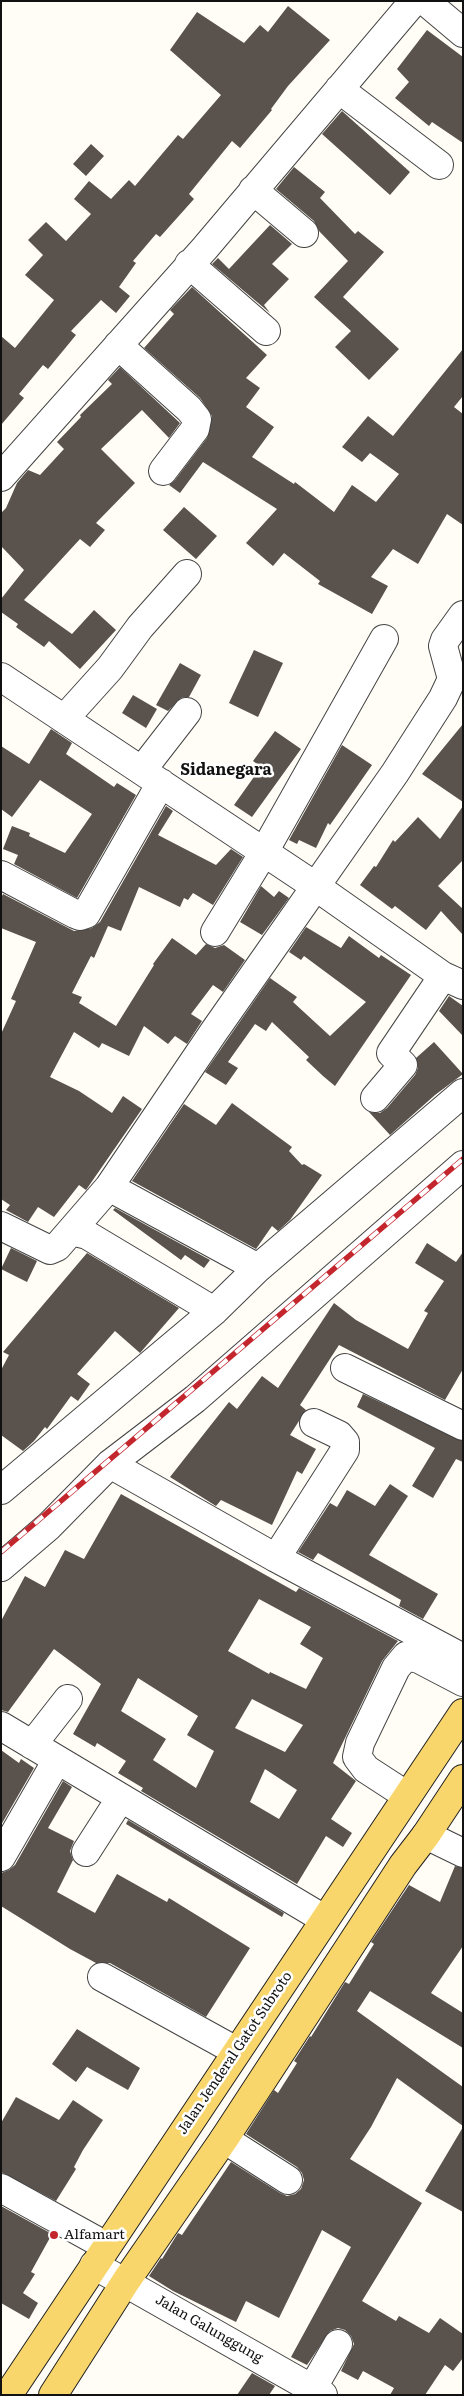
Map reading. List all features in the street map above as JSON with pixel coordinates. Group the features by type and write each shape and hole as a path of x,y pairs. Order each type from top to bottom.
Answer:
{"main road":[{"name":"Jalan Jenderal Gatot Subroto","path":"8,2395 406,1795 463,1713"},
{"path":"53,2395 126,2281 224,2139 403,1865 426,1835 463,1779"}],"street":[{"path":"1,478 189,264 414,1"},
{"path":"425,1 463,33"},
{"path":"339,90 439,165"},
{"path":"253,190 304,233"},
{"path":"189,264 266,331"},
{"path":"118,345 190,409 197,419 195,429 163,471"},
{"path":"64,718 110,668 140,627 187,574"},
{"path":"1,1226 50,1250 63,1242 109,1187 315,886 395,773 451,684 452,674 442,646 463,615"},
{"path":"215,932 264,852 384,639"},
{"path":"1,677 453,980 391,1053 403,1065 375,1098"},
{"path":"1,875 75,914 80,916 86,914 151,776 187,712"},
{"path":"1,1490 214,1310 258,1268 463,1093"},
{"path":"1,1567 49,1526 110,1464 194,1399 463,1165"},
{"path":"109,1187 258,1268"},
{"path":"71,1231 87,1235 214,1310"},
{"path":"345,1368 463,1426"},
{"path":"276,1558 345,1450 345,1442 339,1435 314,1423"},
{"path":"110,1464 276,1558 463,1658"},
{"path":"406,1795 366,1769 357,1757 360,1743 396,1668 406,1656 419,1658 463,1682"},
{"path":"32,1744 68,1699"},
{"path":"1,1726 120,1799 324,1919"},
{"path":"1,1857 57,1760"},
{"path":"86,1852 120,1799"},
{"path":"426,1835 463,1853"},
{"path":"102,1977 236,2051"},
{"path":"224,2139 288,2180"},
{"name":"Jalan Galunggung","path":"1,2188 100,2255 126,2281 318,2392"},
{"path":"318,2392 338,2344"}],"building":[{"path":"288,6 330,40 288,86 272,110 240,148 232,141 189,194 194,199 160,237 156,234 133,261 136,263 119,287 130,296 116,313 101,300 71,331 76,335 48,369 43,365 19,394 24,398 1,425 1,336 15,348 54,300 25,275 43,255 28,240 46,222 66,241 91,214 74,199 89,181 111,199 129,180 135,186 178,135 183,139 221,95 170,50 197,12 244,43 260,25 268,32"},
{"path":"427,30 463,57 463,143 432,122 429,126 395,98 409,82 397,69"},
{"path":"342,111 410,172 390,195 322,134"},
{"path":"91,144 104,156 86,176 73,164"},
{"path":"294,167 325,192 320,198 355,234 358,231 384,252 343,297 399,349 369,380 335,347 351,331 314,297 348,261 319,231 314,221 276,189"},
{"path":"270,225 292,244 272,264 289,279 264,305 270,313 212,264 218,258 229,269"},
{"path":"192,287 267,355 246,378 260,388 246,407 274,427 252,457 294,484 295,482 334,512 352,485 376,502 399,474 370,453 362,462 342,447 368,416 393,436 463,349 463,396 454,407 463,414 463,525 447,514 418,564 393,549 371,577 388,586 372,614 318,584 320,581 284,553 273,566 246,543 277,509 203,462 180,493 169,485 175,480 207,438 212,416 200,398 144,348 174,314 170,310"},
{"path":"120,367 180,423 169,438 142,410 101,449 135,483 96,523 105,530 90,547 80,539 24,600 72,634 94,610 116,630 80,669 49,641 44,647 16,627 18,624 1,612 1,599 24,570 1,546 1,513 6,508 17,483 28,470 40,475 64,449 57,442 81,417 80,415 112,384 108,380"},
{"path":"184,507 217,536 196,559 163,530"},
{"path":"254,650 283,663 258,717 229,703"},
{"path":"180,663 201,675 189,697 181,698 168,711 156,705"},
{"path":"133,695 157,709 146,728 122,713"},
{"path":"463,724 463,802 422,774"},
{"path":"51,729 72,743 66,754 114,787 117,783 136,795 77,898 14,864 18,855 3,849 12,826 30,833 29,836 65,853 92,814 40,780 12,817 1,809 1,746 29,764"},
{"path":"275,731 301,749 252,817 234,805 261,767 253,761"},
{"path":"342,745 372,765 330,825 328,823 316,848 299,840 297,844 289,840"},
{"path":"166,806 173,811 158,835 216,865 231,849 243,857 213,905 193,893 188,900 184,898 180,907 139,887 121,931 108,926 94,958 91,956 72,993 82,997 79,1003 116,1026 153,964 172,938 196,955 206,944 215,948 224,945 245,960 223,992 213,985 191,1014 202,1021 187,1044 175,1036 168,1044 144,1026 129,1056 102,1043 99,1048 74,1032 50,1077 79,1091 112,1113 123,1096 142,1109 86,1190 79,1185 54,1217 38,1207 28,1222 6,1210 10,1205 1,1199 1,1034 16,1001 11,999 36,942 1,928 1,898 3,894 74,931 92,928 100,922"},
{"path":"463,806 463,860 438,886 463,909 463,935 441,911 426,930 395,906 392,909 360,885 374,866 376,867 393,840 395,842 418,817 440,839"},
{"path":"261,886 274,897 279,891 289,898 262,935 240,922"},
{"path":"306,927 341,948 349,936 379,958 381,955 411,975 335,1086 306,1060 309,1057 272,1022 266,1031 255,1024 228,1062 238,1068 226,1085 205,1072 270,978 297,997 293,1002 330,1036 366,1002 304,956 301,960 289,952"},
{"path":"449,996 463,1006 463,1036 439,1011"},
{"path":"434,1042 463,1074 435,1095 390,1135 369,1112 380,1113 387,1108 415,1075 418,1068 416,1058"},
{"path":"232,1103 292,1147 289,1151 302,1165 304,1164 322,1175 290,1220 278,1231 272,1226 256,1249 132,1181 184,1104 216,1125"},
{"path":"115,1208 210,1260 204,1268 185,1255 181,1260 113,1210"},
{"path":"427,1243 456,1262 463,1252 463,1369 445,1400 339,1345 300,1405 306,1410 290,1435 316,1449 302,1474 297,1471 272,1525 221,1500 216,1506 170,1477 229,1402 237,1409 262,1376 278,1388 334,1303 356,1320 408,1349 428,1313 424,1311 444,1281 415,1263"},
{"path":"11,1248 37,1261 27,1282 1,1269"},
{"path":"87,1253 179,1308 140,1353 115,1331 77,1374 90,1384 78,1401 71,1396 47,1429 45,1427 23,1451 1,1435 1,1370 9,1355 3,1352"},
{"path":"363,1394 463,1441 463,1462 456,1459 433,1498 412,1486 435,1448 357,1407"},
{"path":"390,1484 408,1496 369,1555 438,1594 423,1619 399,1606 401,1600 318,1553 313,1560 298,1552 330,1503 337,1507 347,1490 375,1506"},
{"path":"121,1494 296,1592 299,1588 398,1641 382,1661 333,1763 356,1781 331,1819 352,1833 343,1847 326,1836 297,1884 141,1791 143,1788 118,1773 126,1761 97,1743 95,1747 73,1734 101,1684 54,1649 8,1712 1,1710 1,1621 25,1576 45,1587 65,1550 84,1559","holes":["259,1599 311,1627 300,1644 323,1658 306,1689 270,1672 269,1674 228,1651","138,1678 198,1716 187,1735 214,1751 196,1788 153,1760 166,1739 121,1711","252,1699 303,1725 285,1752 235,1728","265,1769 297,1790 279,1819 250,1802"]},
{"path":"1,1750 19,1763 21,1759 34,1768 1,1825"},
{"path":"63,1781 72,1787 48,1828 74,1841 70,1851 73,1860 57,1892 95,1913 117,1874 167,1902 169,1898 250,1948 206,2017 110,1963 96,1963 70,1949 1,1906 1,1873 15,1865"},
{"path":"128,1820 284,1913 282,1917 126,1824"},
{"path":"455,1866 463,1868 463,1946 431,1993 463,2013 463,2048 370,1991 357,2011 463,2087 463,2126 397,2078 371,2127 350,2159 422,2203 362,2301 396,2321 399,2316 429,2333 440,2318 463,2334 463,2358 453,2371 445,2365 425,2395 390,2395 394,2388 363,2371 358,2380 341,2371 354,2344 351,2336 345,2330 338,2328 330,2331 307,2365 291,2357 351,2247 322,2230 279,2318 246,2301 236,2322 173,2291 149,2276 178,2233 182,2235 231,2162 287,2196 295,2194 301,2189 304,2180 302,2173 297,2167 246,2134 274,2090 278,2093 297,2063 294,2061 345,1982 349,1984 374,1944 371,1942 409,1885 440,1902"},
{"path":"77,2029 140,2068 128,2090 87,2067 76,2082 52,2064"},
{"path":"16,2097 59,2120 73,2100 103,2120 83,2150 74,2167 76,2169 56,2201 1,2172 1,2123"},
{"path":"463,2127 463,2212 425,2191"},
{"path":"1,2206 52,2234 31,2272 35,2274 23,2293 38,2303 29,2319 1,2303"},
{"path":"252,2373 275,2386 269,2395 237,2395"}],"railway":[{"path":"1,1552 463,1159"}],"place":[{"name":"Alfamart","path":"54,2235"}],"district":[{"name":"Sidanegara","path":"226,770"}]}
